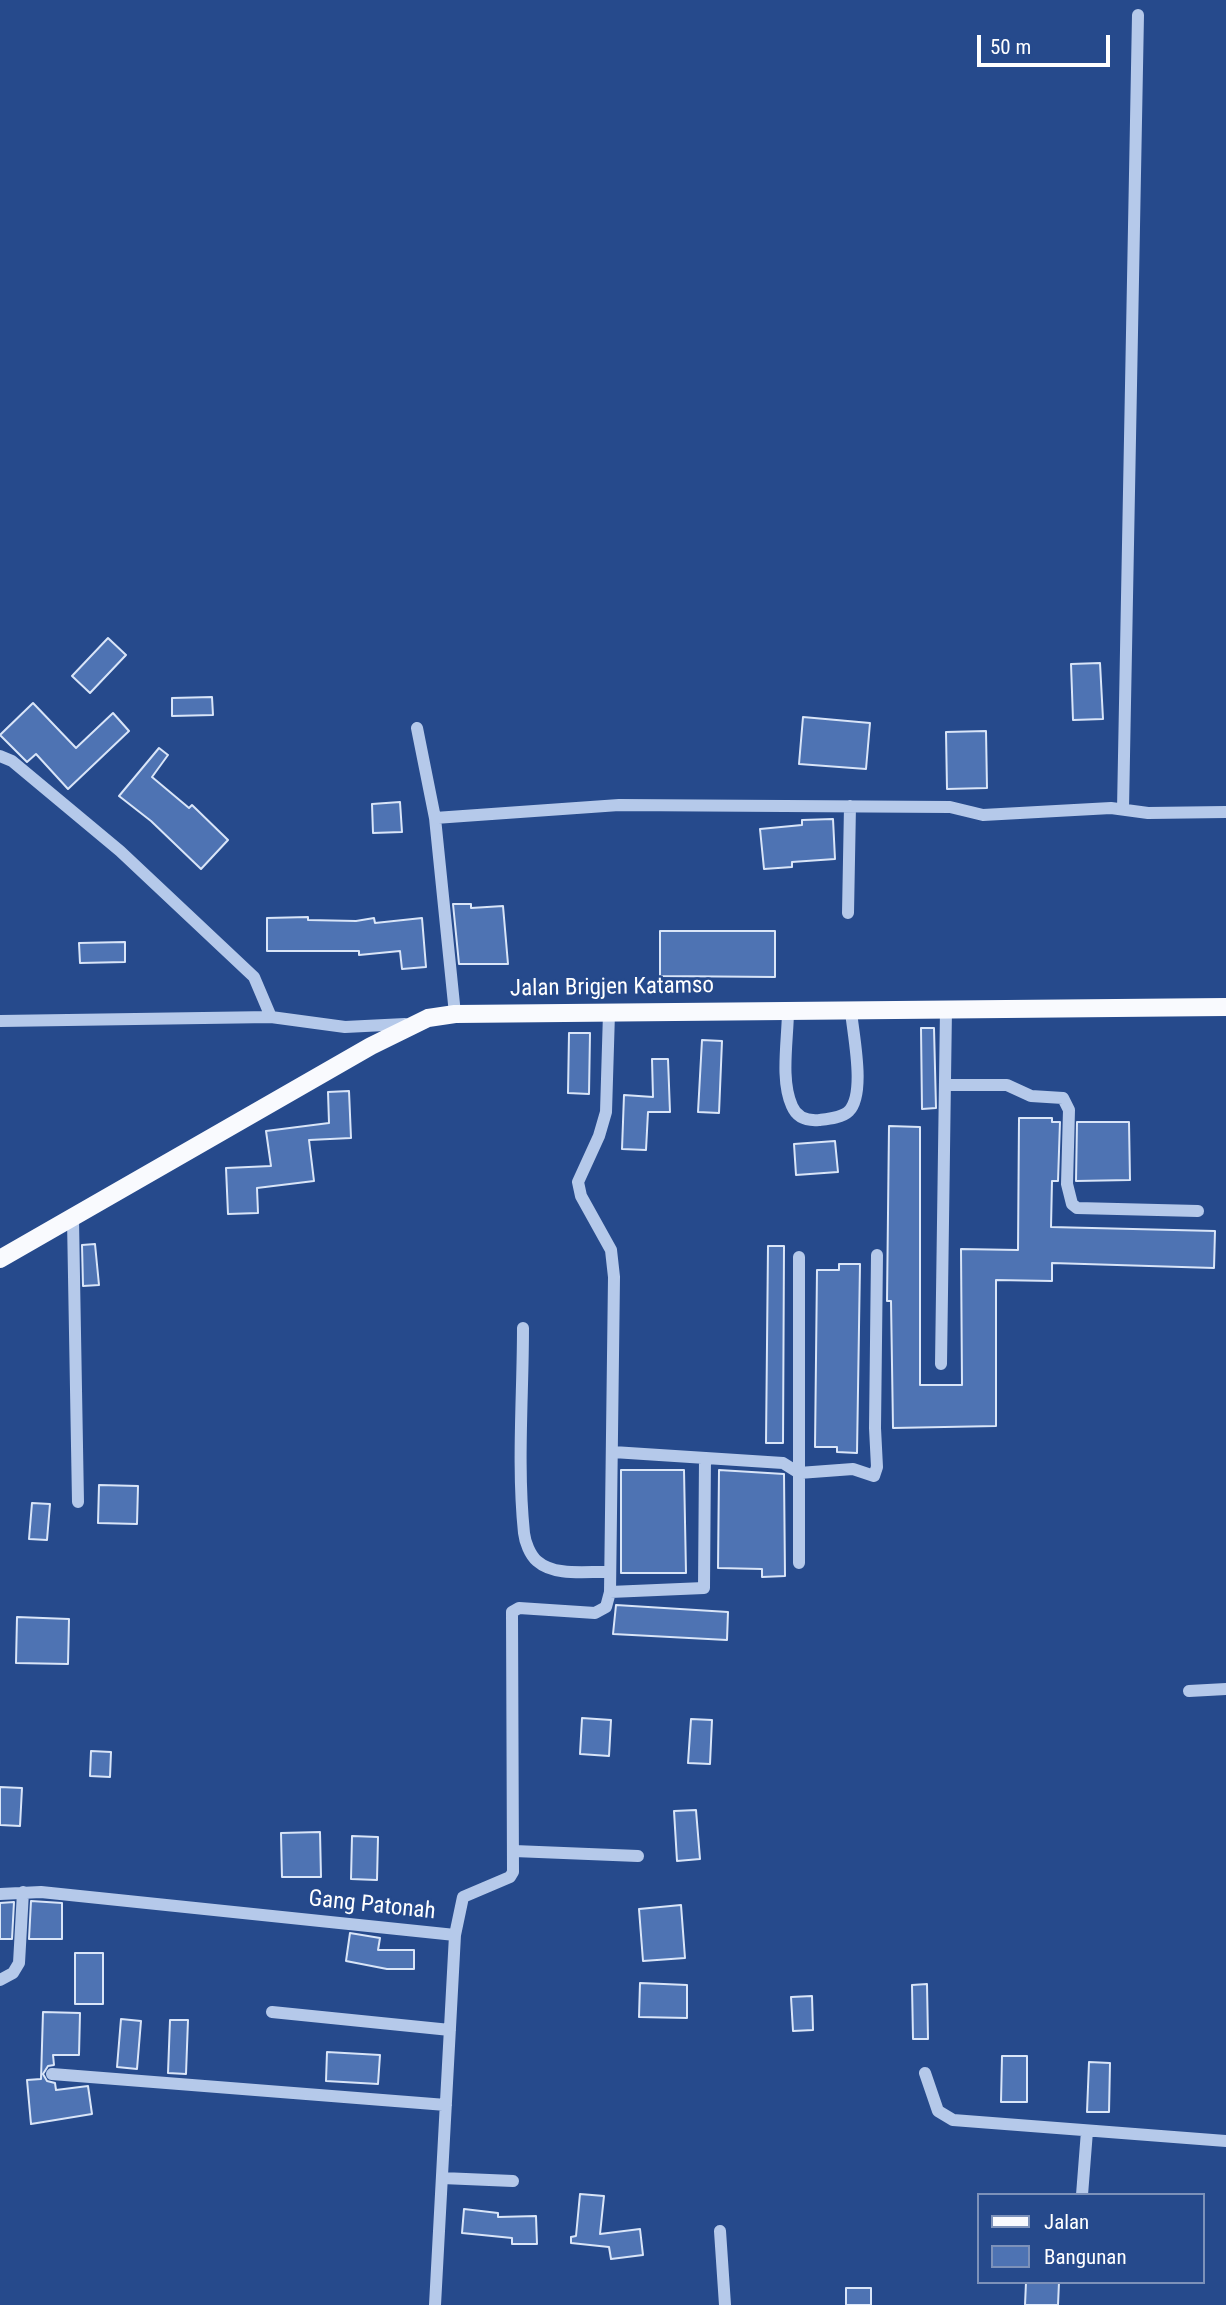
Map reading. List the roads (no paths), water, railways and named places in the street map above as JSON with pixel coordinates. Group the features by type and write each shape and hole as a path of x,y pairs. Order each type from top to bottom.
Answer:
{"main road":[{"name":"Jalan Brigjen Katamso","path":"428,1018 455,1014 1226,1007"},
{"path":"0,1259 73,1220 370,1046 428,1018"}],"street":[{"path":"1123,809 1138,15"},
{"path":"417,728 435,818 455,1014"},
{"path":"0,755 12,761 120,851 254,977 271,1017"},
{"path":"435,818 620,806 950,807 983,816 1123,809 1148,813 1226,812"},
{"path":"848,912 850,806"},
{"path":"942,1364 946,1009"},
{"path":"788,1010 788,1093 796,1113 810,1120 840,1116 848,1112 855,1103 858,1090 851,1011"},
{"path":"455,1936 463,1897 510,1877 513,1872 512,1612 519,1608 595,1613 606,1606 610,1592 613,1264 611,1250 581,1196 578,1182 599,1136 606,1112 609,1013"},
{"name":"Jalan Brigjen Katamso","path":"0,1021 271,1017 345,1027 391,1027 428,1018"},
{"path":"947,1085 1007,1085 1031,1096 1059,1097 1066,1101 1069,1110 1067,1184 1072,1204 1077,1208 1198,1211"},
{"path":"73,1220 78,1502"},
{"path":"613,1452 783,1463 799,1473 853,1469 874,1476 877,1467 877,1255"},
{"path":"799,1257 799,1563"},
{"path":"523,1328 524,1535 528,1548 534,1559 548,1569 610,1572"},
{"path":"610,1592 704,1588 705,1458"},
{"path":"1189,1691 1226,1689"},
{"path":"514,1851 638,1856"},
{"path":"0,1980 13,1973 19,1963 23,1892"},
{"name":"Gang Patonah","path":"0,1894 23,1892 455,1936 435,2305"},
{"path":"272,2012 450,2030"},
{"path":"925,2073 938,2111 953,2120 1226,2141"},
{"path":"52,2074 446,2105"},
{"path":"1082,2193 1087,2131"},
{"path":"442,2178 513,2181"},
{"path":"720,2231 724,2305"}]}
